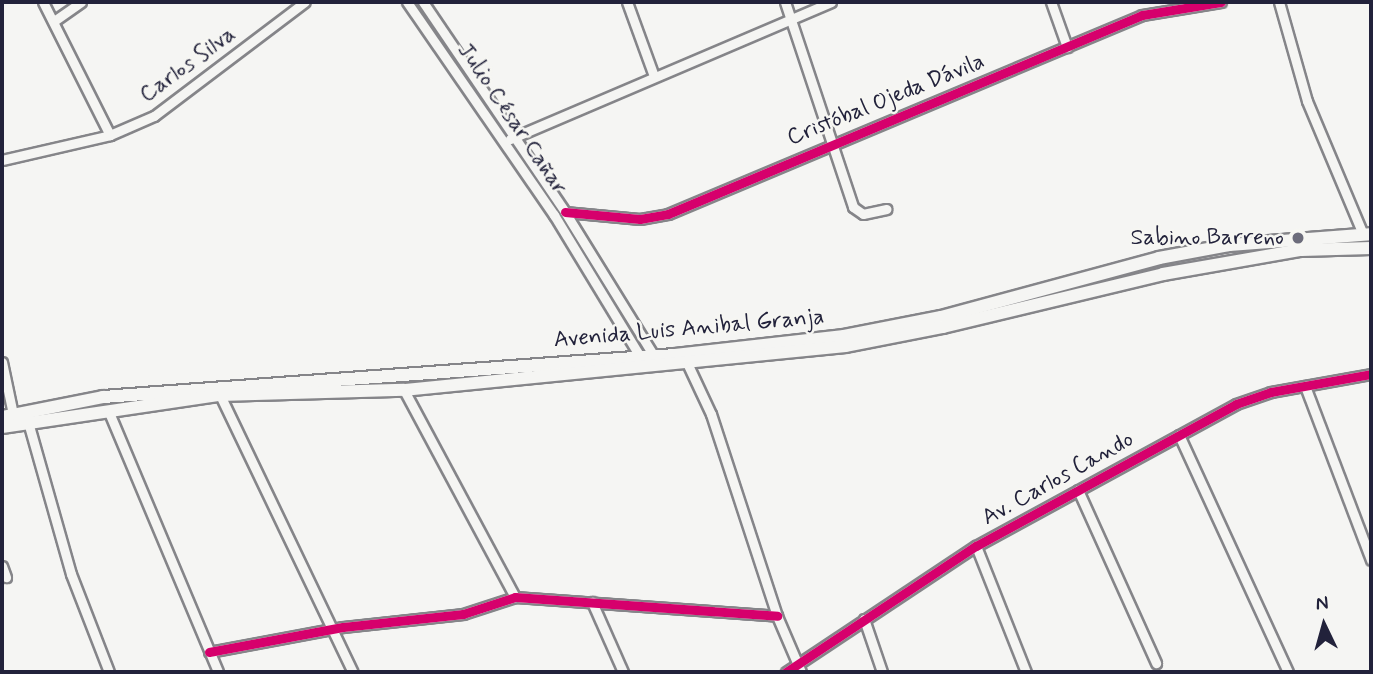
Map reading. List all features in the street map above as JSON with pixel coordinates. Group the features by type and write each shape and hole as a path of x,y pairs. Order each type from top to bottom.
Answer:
{"main road":[{"name":"Avenida Luis Anibal Granja","path":"7,415 156,393 657,362 844,336 941,317 1159,258 1229,245 1367,234"},
{"name":"Avenida Luis Anibal Granja","path":"657,362 688,365 845,346 943,327 1163,274 1301,250 1371,248"},
{"name":"Avenida Luis Anibal Granja","path":"2,427 220,395 404,390 643,363"}],"street":[{"path":"43,2 110,135"},
{"path":"54,21 81,2"},
{"name":"Carlos Silva","path":"2,160 110,135 154,116 305,2"},
{"name":"Julio César Cañar","path":"407,2 505,141 643,363"},
{"name":"Julio César Cañar","path":"423,2 565,212 657,362"},
{"path":"628,2 654,76"},
{"path":"785,2 853,207 863,214 886,209"},
{"path":"505,141 831,2"},
{"path":"1051,2 1067,47"},
{"name":"Cristóbal Ojeda Dávila","path":"565,212 654,218 690,207 831,143 1142,15 1221,2"},
{"path":"1279,2 1307,101 1367,234"},
{"path":"2,362 7,415"},
{"path":"688,365 711,414 776,616 800,668"},
{"name":"Av. Carlos Cando","path":"786,672 800,668 864,619 976,546 1179,435 1254,397 1371,374"},
{"path":"1306,386 1371,560"},
{"path":"404,390 515,597"},
{"path":"220,395 353,672"},
{"path":"108,410 218,672"},
{"path":"28,422 71,574 109,672"},
{"path":"1179,435 1288,672"},
{"path":"1078,490 1156,663"},
{"path":"976,546 1026,672"},
{"path":"2,566 6,577"},
{"path":"209,652 333,628 463,614 515,597 776,616"},
{"path":"592,602 623,672"},
{"path":"864,619 882,672"}],"cycle path":[{"path":"565,212 640,219 668,214 1142,15 1221,2"},
{"path":"786,672 976,546 1236,404 1271,392 1371,374"},
{"path":"209,652 343,627 463,614 515,597 777,616"}],"place":[{"name":"Sabino Barreno","path":"1298,238"}]}
